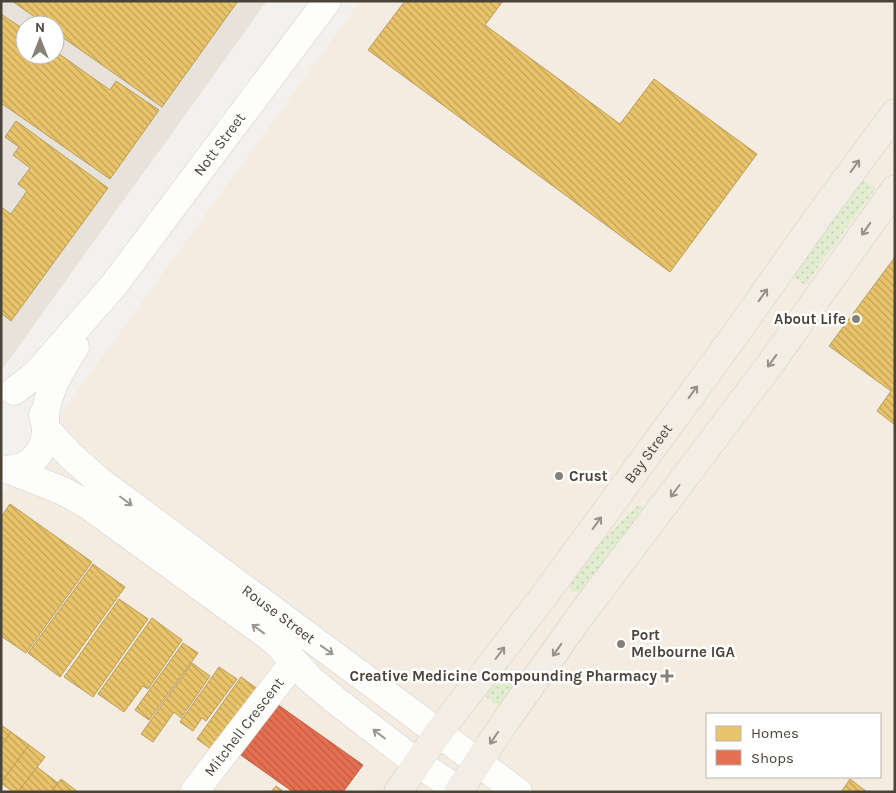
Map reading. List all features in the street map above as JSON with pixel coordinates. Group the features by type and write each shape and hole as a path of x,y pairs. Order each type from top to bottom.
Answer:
{"main road":[{"name":"Bay Street","path":"398,792 438,733 544,596 895,112"},
{"path":"459,791 578,619 771,363 895,189"},
{"path":"544,596 578,619"}],"street":[{"name":"Nott Street","path":"5,391 32,378 113,286 327,1"},
{"name":"Nott Street","path":"5,471 20,468 29,463 42,448 45,439 45,409 54,383 113,286"},
{"name":"Rouse Street","path":"5,391 26,395 31,399 40,408 46,424 70,455 98,480 518,792"},
{"name":"Rouse Street","path":"5,471 63,491 88,505 267,635 278,644 310,679 334,699 418,763 459,791"},
{"name":"Mitchell Crescent","path":"194,792 294,662"}],"shaded area":[{"path":"1,1 267,1 1,371"},
{"path":"360,1 895,1 895,792 1,792 1,496"}],"green space":[{"path":"863,180 876,188 805,285 792,276"},
{"path":"638,505 644,508 585,590 579,592 571,591 569,583 587,556"},
{"path":"506,669 519,679 499,707 485,696"}],"building: Homes":[{"path":"12,1 238,1 162,107 65,39 65,15 32,15"},
{"path":"405,1 503,1 485,25 620,124 654,79 757,154 670,272 368,50"},
{"path":"1,14 15,23 15,65 65,65 65,58 110,90 116,81 159,110 110,179 1,103"},
{"path":"16,121 108,188 11,321 1,313 1,207 11,214 27,191 18,184 30,168 13,155 19,147 5,137"},
{"path":"895,257 895,425 877,411 891,391 829,346"},
{"path":"10,504 92,562 26,653 1,636 1,517"},
{"path":"93,564 125,587 60,677 28,653"},
{"path":"119,599 148,619 93,697 64,677"},
{"path":"152,618 182,640 148,689 143,686 124,712 98,694"},
{"path":"183,643 198,653 149,720 135,710"},
{"path":"192,663 210,676 181,718 174,712 153,742 141,734"},
{"path":"219,667 237,679 206,721 202,718 193,731 180,722"},
{"path":"241,677 262,692 218,754 197,739"},
{"path":"1,725 11,732 1,746"},
{"path":"11,732 29,745 1,783 1,746"},
{"path":"29,745 45,757 18,792 13,792 1,783"},
{"path":"37,767 58,783 51,792 18,792"},
{"path":"61,779 78,792 51,792"},
{"path":"850,779 867,792 841,792"},
{"path":"276,786 284,792 271,792"}],"building: Shops":[{"path":"274,702 363,765 343,792 293,792 238,753"}],"place":[{"name":"About Life","path":"856,319"},
{"name":"Crust","path":"559,476"},
{"name":"Port Melbourne IGA","path":"621,644"},
{"name":"Creative Medicine Compounding Pharmacy","path":"667,676"}]}
